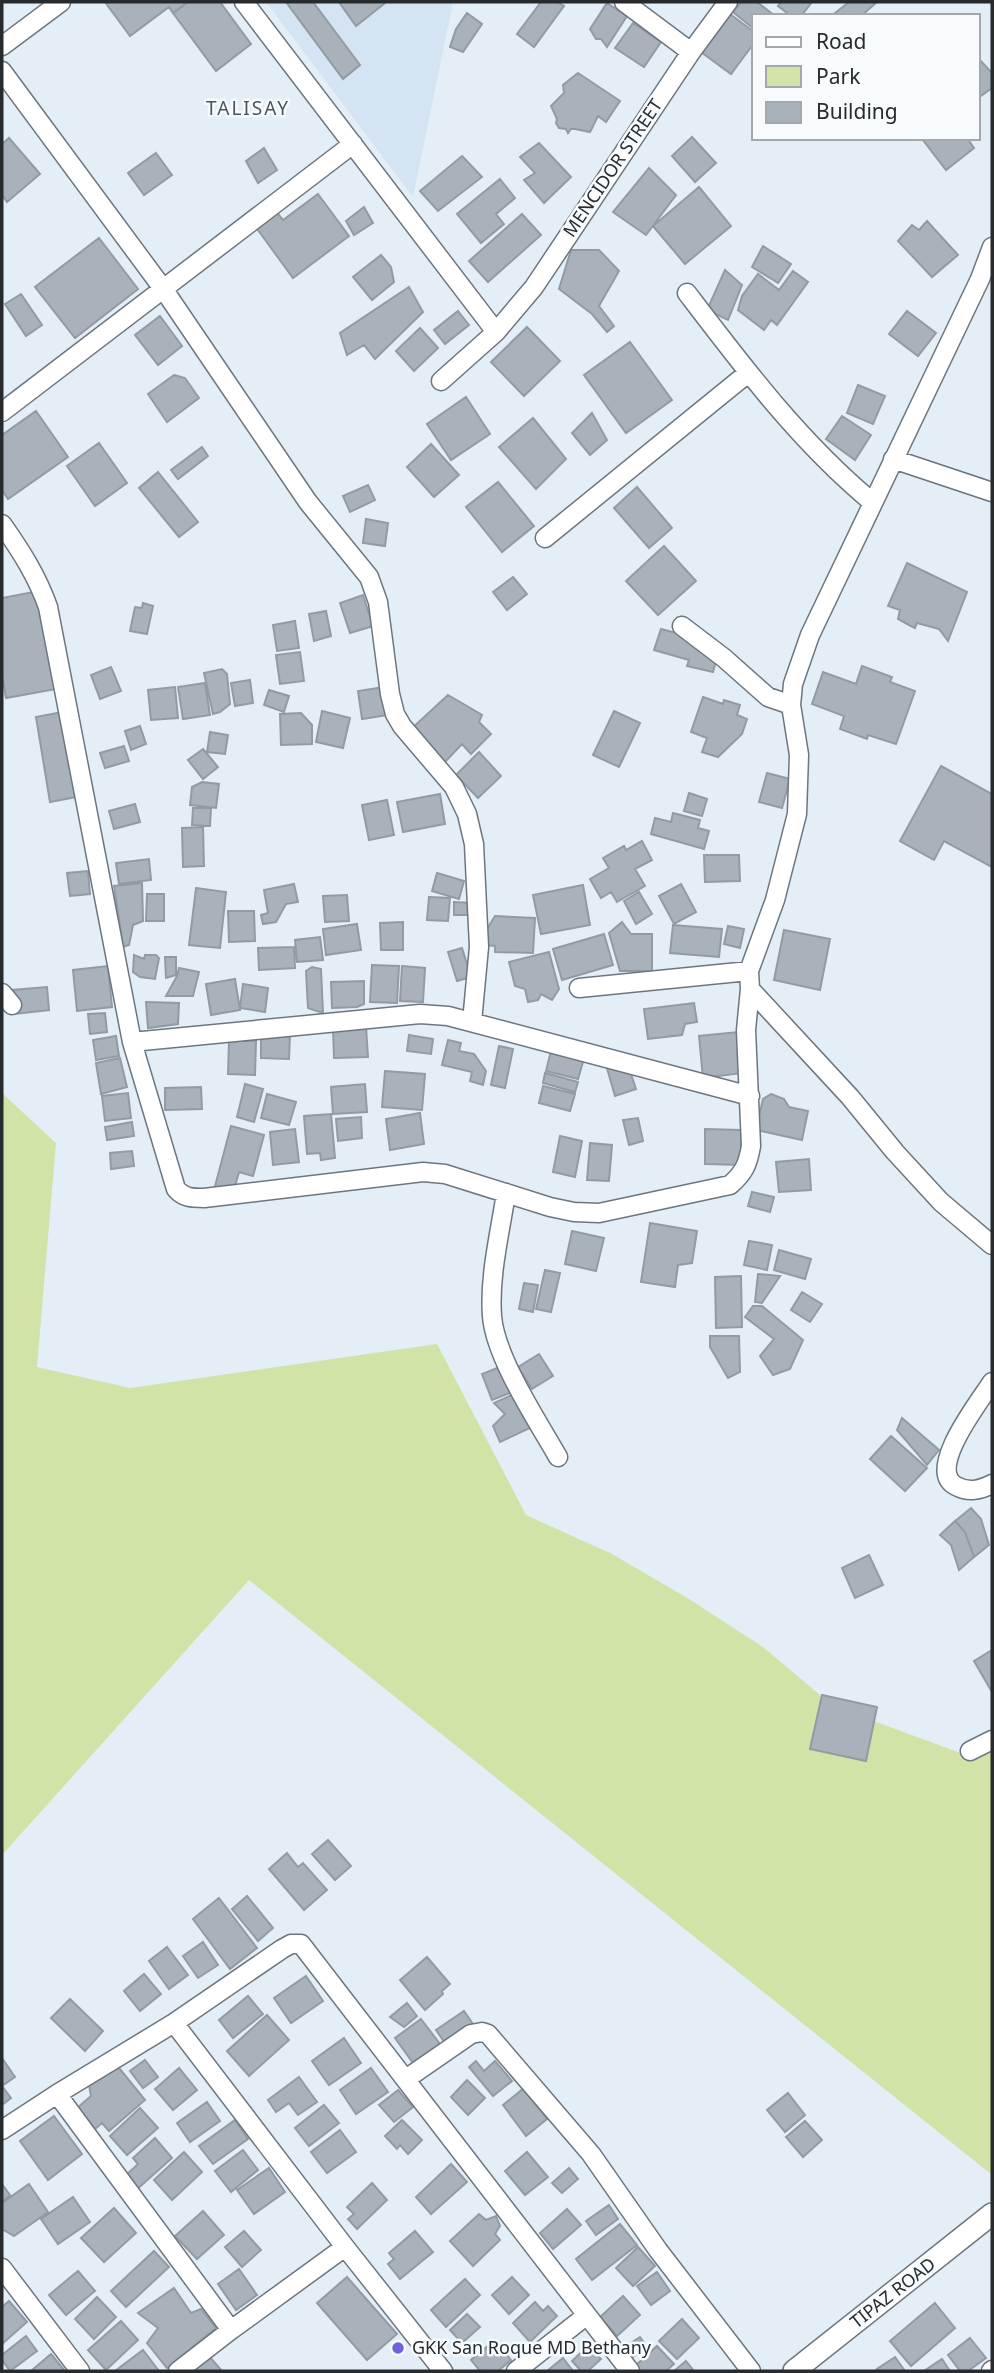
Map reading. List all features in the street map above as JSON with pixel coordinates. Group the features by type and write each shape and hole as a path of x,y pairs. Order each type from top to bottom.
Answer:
{"street":[{"path":"2,46 61,2"},
{"path":"244,2 496,332"},
{"path":"624,2 691,52"},
{"name":"MENCIDOR STREET","path":"441,382 496,332 534,287 691,52 728,2"},
{"path":"2,71 164,290 308,502 369,577 378,602 390,694 396,713 402,726 454,788 467,814 474,844 479,947 472,1022"},
{"path":"2,412 353,144"},
{"path":"2,524 26,557 40,583 48,607 132,1042 176,1189 181,1195 204,1198 423,1172 445,1174 550,1207 598,1213 730,1185 743,1174 751,1146 746,1030 749,971 775,900 797,814 799,755 791,705 793,684 807,645 872,502 986,282 992,247"},
{"path":"687,293 787,420 833,470 872,502"},
{"path":"545,538 748,373"},
{"path":"893,459 992,492"},
{"path":"681,626 724,658 768,697 791,705"},
{"path":"579,988 749,971"},
{"path":"750,989 942,1202 992,1245"},
{"path":"132,1042 420,1014 448,1016 750,1096"},
{"path":"506,1194 492,1289 492,1319 501,1353 558,1457"},
{"path":"992,1382 952,1446 945,1464 947,1477 953,1485 966,1490 981,1489 992,1483"},
{"path":"970,1751 992,1740"},
{"path":"2,2130 174,2023 282,1948 301,1944 630,2371"},
{"path":"174,2023 345,2248 443,2371"},
{"path":"406,2079 471,2034 488,2034 591,2154 658,2250 751,2371"},
{"path":"57,2094 231,2330"},
{"name":"TIPAZ ROAD","path":"794,2371 992,2214"},
{"path":"178,2371 345,2248"},
{"path":"2,2268 80,2371"},
{"path":"516,2371 587,2315"}],"shaded area":[{"path":"266,2 453,2 413,197"}],"green space":[{"path":"2,1093 56,1143 37,1367 130,1388 437,1344 526,1515 612,1554 689,1599 763,1647 833,1706 966,1755 992,1746 992,2175 249,1580 2,1855"}],"building":[{"path":"105,2 188,2 173,13 169,7 130,36"},
{"path":"188,2 220,2 251,44 216,71 173,13"},
{"path":"286,2 313,2 360,65 343,79"},
{"path":"339,2 385,2 385,3 356,26"},
{"path":"541,2 558,2 564,6 534,47 517,34"},
{"path":"741,2 757,2 772,14 752,14 752,27 733,12"},
{"path":"781,2 812,2 803,14 788,14 778,6"},
{"path":"849,2 877,2 863,14 835,13"},
{"path":"607,3 627,16 607,47 601,39 596,39 590,29"},
{"path":"467,13 482,24 463,52 450,47 456,29"},
{"path":"730,14 752,30 752,46 731,74 701,52"},
{"path":"633,23 661,42 644,67 615,48"},
{"path":"980,60 992,73 992,88 980,97"},
{"path":"578,73 620,101 606,122 598,116 590,132 571,129 568,133 566,129 559,128 551,106 564,93 563,85"},
{"path":"692,137 716,163 695,182 672,156"},
{"path":"9,138 40,174 7,202 2,195 2,144"},
{"path":"923,140 968,140 974,148 946,170"},
{"path":"539,143 571,177 544,203 524,180 535,173 520,157"},
{"path":"264,148 277,170 258,183 246,161"},
{"path":"156,153 172,175 144,195 128,173"},
{"path":"462,156 482,177 438,211 420,191"},
{"path":"649,168 676,195 646,235 613,212"},
{"path":"500,179 515,198 496,214 504,224 481,243 457,214"},
{"path":"699,187 731,226 685,264 653,226"},
{"path":"318,194 349,236 293,278 255,226 276,211 283,220"},
{"path":"364,207 373,223 354,235 346,221"},
{"path":"522,214 541,235 488,282 469,261"},
{"path":"927,221 958,255 932,277 898,241 912,225 919,230"},
{"path":"99,238 138,289 75,338 35,287"},
{"path":"763,246 791,264 778,283 752,267"},
{"path":"571,250 599,250 619,271 599,306 614,326 607,332 592,314 559,289"},
{"path":"381,255 391,267 394,282 372,300 353,277"},
{"path":"725,270 742,285 728,320 707,310"},
{"path":"793,271 808,282 777,325 771,320 764,330 738,310 742,296 758,274 779,290"},
{"path":"409,287 423,312 375,359 364,345 347,355 340,333"},
{"path":"21,294 42,325 26,336 5,304"},
{"path":"458,311 469,325 445,344 434,330"},
{"path":"907,311 936,333 918,356 889,334"},
{"path":"160,316 182,346 158,365 135,335"},
{"path":"527,327 560,361 524,396 491,362"},
{"path":"420,328 438,348 414,371 396,351"},
{"path":"630,342 672,400 626,433 584,375"},
{"path":"174,375 185,378 199,398 167,422 148,394"},
{"path":"858,385 885,396 873,424 847,413"},
{"path":"466,397 490,434 451,460 427,424"},
{"path":"36,411 68,457 8,499 2,490 2,435"},
{"path":"592,413 607,440 590,455 572,433"},
{"path":"842,416 871,435 855,460 826,439"},
{"path":"533,418 566,459 536,489 499,447"},
{"path":"99,443 127,483 95,506 67,466"},
{"path":"431,444 459,475 434,497 407,467"},
{"path":"202,447 208,456 178,479 171,470"},
{"path":"158,472 198,522 179,537 139,488"},
{"path":"498,482 534,526 502,552 466,507"},
{"path":"368,485 375,500 350,512 343,496"},
{"path":"637,487 672,528 649,548 614,508"},
{"path":"366,519 388,523 385,546 363,543"},
{"path":"664,546 696,581 658,615 626,581"},
{"path":"907,563 967,592 948,641 939,629 917,623 915,628 898,619 900,610 888,606"},
{"path":"513,577 527,594 507,610 493,592"},
{"path":"39,591 56,689 6,698 2,675 2,598"},
{"path":"363,595 373,626 350,633 340,603"},
{"path":"143,603 153,606 147,634 130,631 135,607 142,608"},
{"path":"326,611 331,636 314,641 309,614"},
{"path":"295,621 299,648 277,651 273,625"},
{"path":"661,629 691,637 717,657 713,672 687,666 689,660 654,650"},
{"path":"300,652 304,681 280,684 276,655"},
{"path":"862,666 892,677 890,682 915,691 896,744 868,735 867,739 840,729 844,716 812,704 823,672 856,684"},
{"path":"111,667 121,691 100,699 91,675"},
{"path":"222,669 227,674 230,704 213,714 204,673"},
{"path":"250,680 253,703 235,706 231,683"},
{"path":"205,683 210,715 183,719 178,687"},
{"path":"175,687 178,718 151,720 148,690"},
{"path":"385,687 388,715 362,719 358,691"},
{"path":"269,690 289,696 284,712 264,705"},
{"path":"448,695 482,715 479,722 491,734 471,754 462,744 443,764 410,730"},
{"path":"703,697 723,704 724,700 740,705 737,715 747,719 742,734 718,757 702,752 707,738 691,732"},
{"path":"68,711 82,796 50,802 36,717"},
{"path":"322,711 350,718 343,748 316,742"},
{"path":"614,711 640,723 619,767 593,755"},
{"path":"301,713 312,725 312,744 281,745 280,714"},
{"path":"140,726 146,744 131,750 125,731"},
{"path":"210,732 228,735 225,754 207,752"},
{"path":"124,746 129,761 105,768 100,753"},
{"path":"203,749 218,767 203,779 188,760"},
{"path":"479,752 501,776 478,798 456,775"},
{"path":"941,766 992,794 992,867 944,841 934,860 900,841"},
{"path":"767,773 790,779 782,808 759,802"},
{"path":"202,782 219,784 216,808 190,805 192,787"},
{"path":"689,793 707,799 702,816 684,811"},
{"path":"440,794 445,824 403,832 397,802"},
{"path":"387,800 394,835 369,840 362,805"},
{"path":"135,804 140,822 114,829 109,811"},
{"path":"193,808 211,808 210,826 192,825"},
{"path":"673,813 700,820 698,828 709,831 704,849 651,834 655,818 671,822"},
{"path":"203,827 204,866 183,867 182,828"},
{"path":"642,841 652,860 635,869 645,886 617,902 611,892 601,898 590,879 609,868 603,858 624,846 626,850"},
{"path":"704,855 739,855 740,881 705,882"},
{"path":"149,859 151,880 119,884 116,863"},
{"path":"88,871 90,894 70,896 67,873"},
{"path":"437,873 464,881 459,899 432,891"},
{"path":"142,883 143,921 133,925 129,945 123,947 114,886"},
{"path":"294,884 298,902 286,904 276,922 263,924 261,915 268,913 264,890"},
{"path":"681,884 696,912 674,924 659,896"},
{"path":"583,885 590,925 541,934 533,895"},
{"path":"196,888 226,892 220,948 189,945"},
{"path":"639,892 652,914 636,924 624,901"},
{"path":"147,894 164,894 164,921 146,921"},
{"path":"347,895 349,921 325,922 323,896"},
{"path":"429,897 450,898 448,921 427,920"},
{"path":"454,902 472,903 471,915 454,915"},
{"path":"228,911 254,911 255,941 229,942"},
{"path":"495,916 535,918 533,953 495,952 495,946 485,945 487,929"},
{"path":"403,922 403,950 381,950 380,923"},
{"path":"622,922 631,934 652,934 652,971 620,971 609,933"},
{"path":"357,924 361,950 326,955 323,929"},
{"path":"673,925 722,929 719,957 670,953"},
{"path":"728,926 744,929 740,948 724,944"},
{"path":"784,930 830,939 820,990 774,980"},
{"path":"604,934 613,965 562,980 553,949"},
{"path":"320,937 323,960 297,962 295,940"},
{"path":"294,947 295,968 259,970 258,948"},
{"path":"462,948 471,977 457,981 448,952"},
{"path":"549,952 559,989 552,1000 541,994 538,1000 528,1002 525,989 515,986 509,962"},
{"path":"134,955 144,959 145,955 156,955 159,958 155,979 140,977 133,972"},
{"path":"165,957 176,957 176,975 166,978"},
{"path":"372,965 399,966 397,1003 370,1002"},
{"path":"108,966 112,1007 77,1011 73,970"},
{"path":"402,966 425,968 423,1002 400,1001"},
{"path":"312,967 321,969 323,1013 308,1008 306,971"},
{"path":"179,968 199,972 193,996 166,996"},
{"path":"235,979 240,1010 211,1015 206,984"},
{"path":"364,981 364,1004 357,1007 332,1008 331,982"},
{"path":"243,984 268,988 265,1012 240,1008"},
{"path":"47,987 49,1010 15,1014 12,990"},
{"path":"146,1002 179,1003 178,1024 148,1028"},
{"path":"694,1003 697,1022 685,1024 682,1035 648,1039 644,1009"},
{"path":"105,1013 107,1032 90,1034 88,1014"},
{"path":"366,1027 368,1057 334,1058 333,1029"},
{"path":"738,1032 743,1073 703,1078 699,1036"},
{"path":"261,1034 290,1035 289,1059 261,1058"},
{"path":"409,1035 433,1039 431,1054 407,1051"},
{"path":"116,1036 119,1056 96,1060 93,1040"},
{"path":"448,1040 461,1043 459,1051 474,1054 486,1071 483,1085 470,1081 472,1072 442,1065"},
{"path":"229,1041 256,1041 255,1075 228,1074"},
{"path":"499,1046 513,1049 505,1088 491,1085"},
{"path":"552,1047 585,1055 578,1079 546,1071"},
{"path":"120,1058 127,1087 101,1094 96,1063"},
{"path":"606,1065 630,1071 636,1089 615,1096"},
{"path":"385,1071 425,1074 422,1110 382,1107"},
{"path":"545,1073 578,1082 575,1092 543,1083"},
{"path":"245,1084 263,1089 254,1122 237,1117"},
{"path":"365,1084 367,1112 333,1114 331,1087"},
{"path":"543,1086 575,1094 570,1111 539,1103"},
{"path":"201,1087 202,1109 165,1110 165,1088"},
{"path":"128,1093 131,1118 105,1121 102,1096"},
{"path":"267,1094 296,1102 289,1125 261,1118"},
{"path":"771,1094 784,1099 789,1107 808,1111 802,1140 756,1130 763,1099"},
{"path":"420,1113 424,1144 390,1150 386,1119"},
{"path":"331,1114 335,1158 321,1160 320,1153 307,1154 304,1116"},
{"path":"361,1117 362,1138 338,1141 336,1119"},
{"path":"638,1118 643,1141 629,1145 623,1120"},
{"path":"132,1122 134,1136 107,1140 105,1127"},
{"path":"231,1126 264,1135 253,1176 239,1172 234,1190 214,1190"},
{"path":"295,1129 299,1162 273,1165 270,1132"},
{"path":"705,1129 741,1130 741,1165 705,1164"},
{"path":"560,1136 582,1141 575,1177 553,1172"},
{"path":"590,1143 612,1145 609,1181 587,1180"},
{"path":"132,1151 134,1166 111,1169 110,1153"},
{"path":"809,1159 811,1190 779,1192 776,1162"},
{"path":"752,1192 774,1197 770,1212 748,1206"},
{"path":"650,1223 697,1231 692,1263 678,1265 675,1287 641,1282"},
{"path":"572,1231 604,1238 596,1271 565,1264"},
{"path":"749,1241 772,1245 767,1270 744,1265"},
{"path":"779,1250 811,1259 805,1279 774,1270"},
{"path":"545,1270 560,1273 551,1312 536,1309"},
{"path":"758,1274 780,1276 762,1303 755,1302"},
{"path":"741,1276 742,1327 716,1328 715,1277"},
{"path":"524,1283 538,1285 533,1312 519,1309"},
{"path":"802,1292 822,1304 810,1322 791,1310"},
{"path":"753,1306 762,1306 803,1340 790,1369 773,1375 760,1356 774,1339 745,1317"},
{"path":"710,1336 739,1336 740,1372 728,1378 710,1347"},
{"path":"539,1354 553,1376 532,1389 518,1367"},
{"path":"502,1366 512,1392 492,1400 482,1374"},
{"path":"516,1393 532,1427 500,1442 493,1426 505,1414 494,1403"},
{"path":"902,1418 939,1450 927,1465 897,1430"},
{"path":"891,1436 927,1468 905,1491 870,1459"},
{"path":"971,1508 981,1519 989,1545 974,1557 965,1532 955,1521"},
{"path":"955,1521 965,1532 974,1557 959,1570 951,1545 940,1535"},
{"path":"869,1555 883,1585 855,1598 842,1568"},
{"path":"992,1650 992,1692 974,1661"},
{"path":"822,1695 877,1707 866,1761 810,1749"},
{"path":"328,1840 351,1866 335,1880 312,1854"},
{"path":"287,1853 298,1867 303,1863 327,1890 304,1910 269,1869"},
{"path":"247,1896 273,1928 258,1941 232,1909"},
{"path":"219,1898 257,1948 230,1969 193,1919"},
{"path":"203,1942 218,1965 198,1978 183,1956"},
{"path":"167,1947 188,1975 169,1989 149,1961"},
{"path":"427,1957 450,1984 425,2010 400,1980"},
{"path":"144,1974 161,1994 140,2011 124,1991"},
{"path":"306,1976 323,2001 291,2023 274,1998"},
{"path":"248,1996 263,2014 233,2038 219,2020"},
{"path":"70,1999 103,2031 85,2051 51,2018"},
{"path":"407,2003 417,2016 404,2027 390,2017"},
{"path":"464,2011 473,2024 445,2043 436,2030"},
{"path":"267,2015 289,2040 249,2076 227,2051"},
{"path":"421,2019 440,2044 413,2063 395,2038"},
{"path":"344,2038 361,2063 329,2085 312,2061"},
{"path":"2,2058 15,2077 2,2086"},
{"path":"145,2060 158,2077 143,2088 130,2071"},
{"path":"476,2061 484,2071 495,2061 512,2081 493,2096 469,2067"},
{"path":"115,2063 145,2100 109,2131 102,2123 95,2129 77,2108 91,2096 89,2085"},
{"path":"179,2068 197,2090 173,2110 155,2089"},
{"path":"371,2068 388,2092 356,2114 340,2090"},
{"path":"299,2077 317,2102 298,2115 289,2103 276,2112 268,2100"},
{"path":"467,2080 485,2098 468,2115 451,2097"},
{"path":"2,2086 11,2098 2,2105"},
{"path":"524,2088 547,2119 526,2136 503,2105"},
{"path":"398,2090 413,2107 394,2122 379,2105"},
{"path":"788,2093 805,2115 785,2132 767,2110"},
{"path":"207,2102 220,2121 190,2142 177,2123"},
{"path":"324,2105 339,2123 309,2146 295,2128"},
{"path":"140,2108 158,2128 127,2155 110,2136"},
{"path":"54,2116 82,2154 48,2180 20,2141"},
{"path":"235,2120 248,2139 213,2164 199,2146"},
{"path":"402,2120 422,2140 408,2154 400,2145 397,2149 385,2136"},
{"path":"805,2121 822,2140 803,2157 786,2137"},
{"path":"340,2130 356,2152 327,2173 311,2152"},
{"path":"155,2138 172,2158 135,2191 123,2178 138,2164 133,2158"},
{"path":"243,2150 258,2170 231,2192 215,2171"},
{"path":"184,2152 202,2172 172,2200 154,2180"},
{"path":"527,2152 548,2177 525,2195 505,2171"},
{"path":"451,2164 467,2182 431,2214 416,2197"},
{"path":"269,2168 285,2192 254,2214 237,2190"},
{"path":"569,2168 578,2179 562,2193 552,2183"},
{"path":"372,2183 387,2200 357,2229 348,2219 354,2214 347,2207"},
{"path":"2,2184 10,2195 2,2202"},
{"path":"29,2184 48,2212 14,2236 2,2229 2,2203"},
{"path":"73,2197 90,2222 58,2244 41,2219"},
{"path":"609,2205 618,2219 596,2235 586,2221"},
{"path":"114,2208 136,2233 104,2262 81,2238"},
{"path":"567,2209 581,2225 553,2249 540,2233"},
{"path":"203,2211 224,2235 197,2259 175,2236"},
{"path":"479,2214 486,2220 496,2216 500,2226 495,2234 500,2240 473,2266 450,2241"},
{"path":"620,2224 637,2245 592,2280 576,2259"},
{"path":"244,2231 261,2250 242,2267 225,2247"},
{"path":"415,2231 433,2252 400,2279 388,2264 394,2259 389,2253"},
{"path":"638,2247 655,2266 633,2286 616,2268"},
{"path":"154,2251 169,2267 126,2307 111,2291"},
{"path":"239,2269 257,2295 236,2310 218,2284"},
{"path":"78,2271 95,2291 66,2315 49,2295"},
{"path":"657,2272 670,2291 651,2305 637,2286"},
{"path":"347,2277 397,2334 367,2360 317,2303"},
{"path":"512,2277 529,2295 509,2314 492,2295"},
{"path":"465,2279 480,2295 446,2327 431,2310"},
{"path":"174,2288 191,2313 201,2309 216,2328 167,2368 147,2343 158,2328 138,2313"},
{"path":"623,2296 640,2315 617,2336 600,2317"},
{"path":"97,2297 116,2317 94,2339 75,2319"},
{"path":"9,2301 27,2322 2,2344 2,2307"},
{"path":"535,2302 543,2311 548,2306 557,2316 530,2342 513,2323"},
{"path":"935,2303 955,2328 911,2366 890,2341"},
{"path":"467,2314 480,2327 462,2343 450,2330"},
{"path":"682,2319 699,2338 677,2359 659,2341"},
{"path":"121,2321 138,2340 106,2370 88,2350"},
{"path":"26,2336 37,2351 10,2371 2,2360 2,2355"},
{"path":"640,2337 647,2347 630,2359 623,2348"},
{"path":"970,2338 986,2358 968,2371 960,2371 948,2355"},
{"path":"495,2340 511,2360 498,2371 480,2371 471,2360"},
{"path":"588,2346 601,2359 588,2371 581,2371 572,2361"},
{"path":"657,2346 674,2364 666,2371 639,2371 634,2367"},
{"path":"143,2350 159,2371 115,2371"},
{"path":"51,2354 65,2371 31,2371"},
{"path":"208,2355 222,2371 188,2371"},
{"path":"895,2357 905,2371 877,2369"},
{"path":"563,2358 573,2371 547,2371"},
{"path":"942,2359 950,2371 924,2371"},
{"path":"686,2361 694,2371 674,2371"}],"place":[{"name":"GKK San Roque MD Bethany","path":"398,2348"}],"district":[{"name":"TALISAY","path":"248,108"}]}
